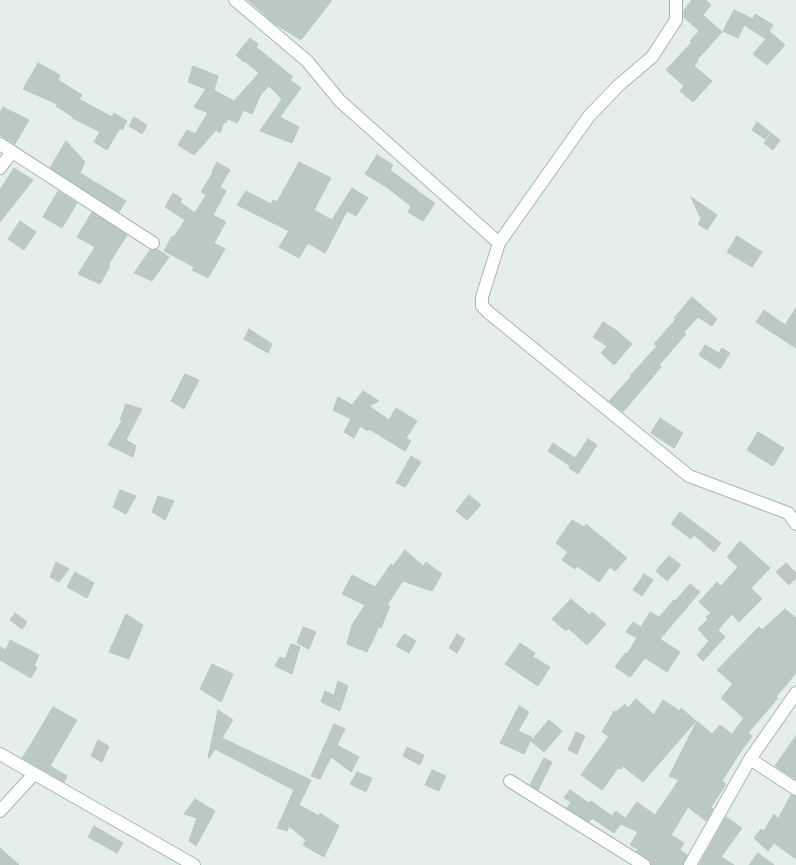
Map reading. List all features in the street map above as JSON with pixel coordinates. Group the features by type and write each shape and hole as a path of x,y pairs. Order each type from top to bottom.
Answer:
{"street":[{"path":"235,0 308,61 340,101 499,242"},
{"path":"676,0 676,20 652,57 619,85 589,116 499,242 482,297 482,306 689,476 788,513 796,524"},
{"path":"0,144 153,243"},
{"path":"0,168 12,152"},
{"path":"690,865 750,759 796,693"},
{"path":"0,754 194,865"},
{"path":"750,759 796,789"},
{"path":"0,811 34,774"},
{"path":"510,781 644,865"}],"building":[{"path":"248,0 332,0 301,40 275,24"},
{"path":"692,0 706,0 711,5 703,15 722,32 697,60 698,61 694,66 712,81 693,102 680,91 684,86 666,70 692,42 690,41 699,31 684,17 684,10"},
{"path":"734,10 753,19 755,14 773,25 769,31 785,45 767,65 753,54 766,39 744,25 738,38 723,31"},
{"path":"250,38 258,44 256,47 293,77 290,80 301,88 280,117 299,127 292,143 260,131 282,99 269,86 261,94 252,114 244,110 237,123 228,119 226,123 224,122 220,133 216,130 194,155 178,145 187,130 195,134 208,113 194,107 206,89 188,82 193,66 218,76 214,90 234,101 259,73 236,55"},
{"path":"38,63 60,75 58,80 82,95 79,99 112,117 114,113 127,121 122,130 120,128 107,150 94,142 100,132 72,118 73,117 56,106 57,104 23,89"},
{"path":"3,107 29,120 15,144 0,135 0,113"},
{"path":"134,117 147,125 142,134 129,126"},
{"path":"757,122 770,132 765,139 752,130"},
{"path":"771,133 780,140 773,150 764,143"},
{"path":"66,141 85,162 80,173 126,201 119,212 50,168"},
{"path":"377,155 393,165 390,170 435,203 423,221 408,212 411,206 385,186 365,174"},
{"path":"217,162 230,170 220,187 226,191 213,215 226,222 214,243 225,249 208,278 192,270 194,267 164,251 172,236 174,237 185,220 165,207 173,193 182,199 180,202 195,213 206,195 201,192"},
{"path":"299,162 331,178 314,210 332,220 352,188 368,198 356,216 347,211 325,253 308,243 299,258 279,247 289,231 237,205 246,191 271,204 273,200 277,202"},
{"path":"14,168 33,180 0,222 0,190"},
{"path":"58,191 77,203 62,228 43,217"},
{"path":"691,197 717,215 707,230 698,224 701,219"},
{"path":"92,212 127,235 108,265 110,266 100,284 78,274 95,247 77,237"},
{"path":"20,221 36,232 24,250 8,239"},
{"path":"737,236 762,252 752,267 727,252"},
{"path":"157,249 169,257 152,281 134,273 150,250"},
{"path":"692,297 717,319 712,326 698,317 684,332 686,334 659,365 661,367 623,412 609,401 657,346 654,344 676,319 674,318"},
{"path":"796,308 796,348 756,322 764,310 785,325"},
{"path":"603,322 616,330 632,344 614,365 601,353 607,346 593,337"},
{"path":"249,329 272,344 268,353 244,339"},
{"path":"705,345 719,353 722,348 730,353 720,369 699,355"},
{"path":"185,374 199,380 184,409 171,401"},
{"path":"363,391 379,401 369,406 389,420 396,408 417,421 406,438 411,441 405,451 369,429 368,431 360,426 354,438 344,432 351,419 333,410 338,397 352,405"},
{"path":"126,404 142,409 126,440 136,446 133,457 108,445 122,421 120,420"},
{"path":"660,418 683,433 674,448 651,433"},
{"path":"758,432 784,448 773,466 747,450"},
{"path":"588,439 597,445 578,474 569,468 570,466 548,451 553,443 575,458"},
{"path":"411,456 421,462 405,487 396,483"},
{"path":"120,490 136,496 126,514 113,507"},
{"path":"469,495 481,505 467,520 456,511"},
{"path":"158,496 174,501 165,520 152,512"},
{"path":"680,512 721,543 714,552 694,535 691,539 671,524"},
{"path":"572,520 584,527 586,524 627,558 615,571 610,567 599,582 577,566 575,569 562,560 568,552 556,543"},
{"path":"740,541 770,568 751,588 762,599 739,622 732,614 718,630 725,637 703,661 697,655 709,641 698,629 708,619 706,617 711,613 699,602 717,582 721,586 738,567 727,557"},
{"path":"405,550 423,566 426,562 442,574 432,591 403,581 387,605 390,606 381,628 379,627 367,652 347,644 352,625 365,605 342,594 352,575 375,587 391,564 393,566"},
{"path":"669,556 681,565 667,581 656,571"},
{"path":"56,562 69,569 59,582 50,577"},
{"path":"786,563 796,573 796,578 789,585 776,572"},
{"path":"75,572 94,583 87,598 67,587"},
{"path":"644,574 653,580 642,596 633,590"},
{"path":"690,584 700,592 660,639 680,652 667,672 645,658 630,677 615,667 625,653 627,654 637,638 626,632 633,622 641,627 650,612 659,617"},
{"path":"571,599 590,615 592,612 606,624 587,645 568,628 566,631 552,619"},
{"path":"785,609 796,618 796,673 776,697 778,698 748,733 752,736 722,781 726,784 711,807 713,809 706,821 688,807 671,835 684,843 680,850 687,855 683,865 651,865 648,859 636,851 638,849 630,845 638,832 621,824 637,802 655,815 679,780 669,776 697,721 712,734 720,725 732,734 744,718 721,698 733,684 717,670 759,627 762,630"},
{"path":"15,613 27,622 22,629 10,620"},
{"path":"126,614 143,625 129,659 109,652"},
{"path":"303,627 316,632 309,649 297,643"},
{"path":"404,634 416,641 409,653 396,646"},
{"path":"457,634 465,639 457,653 449,648"},
{"path":"10,640 39,655 34,666 37,668 31,678 0,660 0,647 6,650"},
{"path":"520,643 535,653 533,657 550,667 538,686 505,664"},
{"path":"291,644 300,647 292,674 275,666 280,657 285,659"},
{"path":"212,664 233,674 221,702 200,689"},
{"path":"338,681 348,686 340,711 321,702 325,691 334,695"},
{"path":"636,699 654,715 663,700 680,711 681,708 696,721 643,782 623,766 621,769 618,768 602,790 581,775 609,736 602,732 614,711 616,712 625,704 628,708"},
{"path":"519,706 529,712 518,731 532,737 524,754 500,743"},
{"path":"53,707 77,720 50,766 67,776 64,782 22,758"},
{"path":"218,710 233,720 222,738 311,780 299,805 319,816 320,813 339,826 324,857 303,845 306,840 289,826 287,831 277,828 294,790 215,749 208,758"},
{"path":"549,720 562,731 544,752 531,741"},
{"path":"334,724 345,729 337,745 359,757 351,772 331,757 320,779 311,776"},
{"path":"576,732 585,736 577,754 568,750"},
{"path":"796,736 796,780 775,766"},
{"path":"98,740 109,746 102,762 91,756"},
{"path":"407,747 424,755 420,765 403,756"},
{"path":"544,758 552,762 538,790 530,785"},
{"path":"432,770 446,776 439,791 425,785"},
{"path":"357,772 372,778 366,792 350,784"},
{"path":"570,790 589,803 591,801 612,816 616,811 625,818 614,833 592,818 589,822 567,808 571,802 564,798"},
{"path":"791,795 796,796 796,859 774,843 768,851 754,838 761,829 764,831 774,814 778,819"},
{"path":"195,799 215,811 196,846 189,841 197,818 184,814"},
{"path":"726,817 742,828 721,857 734,865 699,865"},
{"path":"94,826 123,843 117,853 88,837"},
{"path":"0,848 19,865 0,865"},
{"path":"758,853 774,865 749,865"}]}
